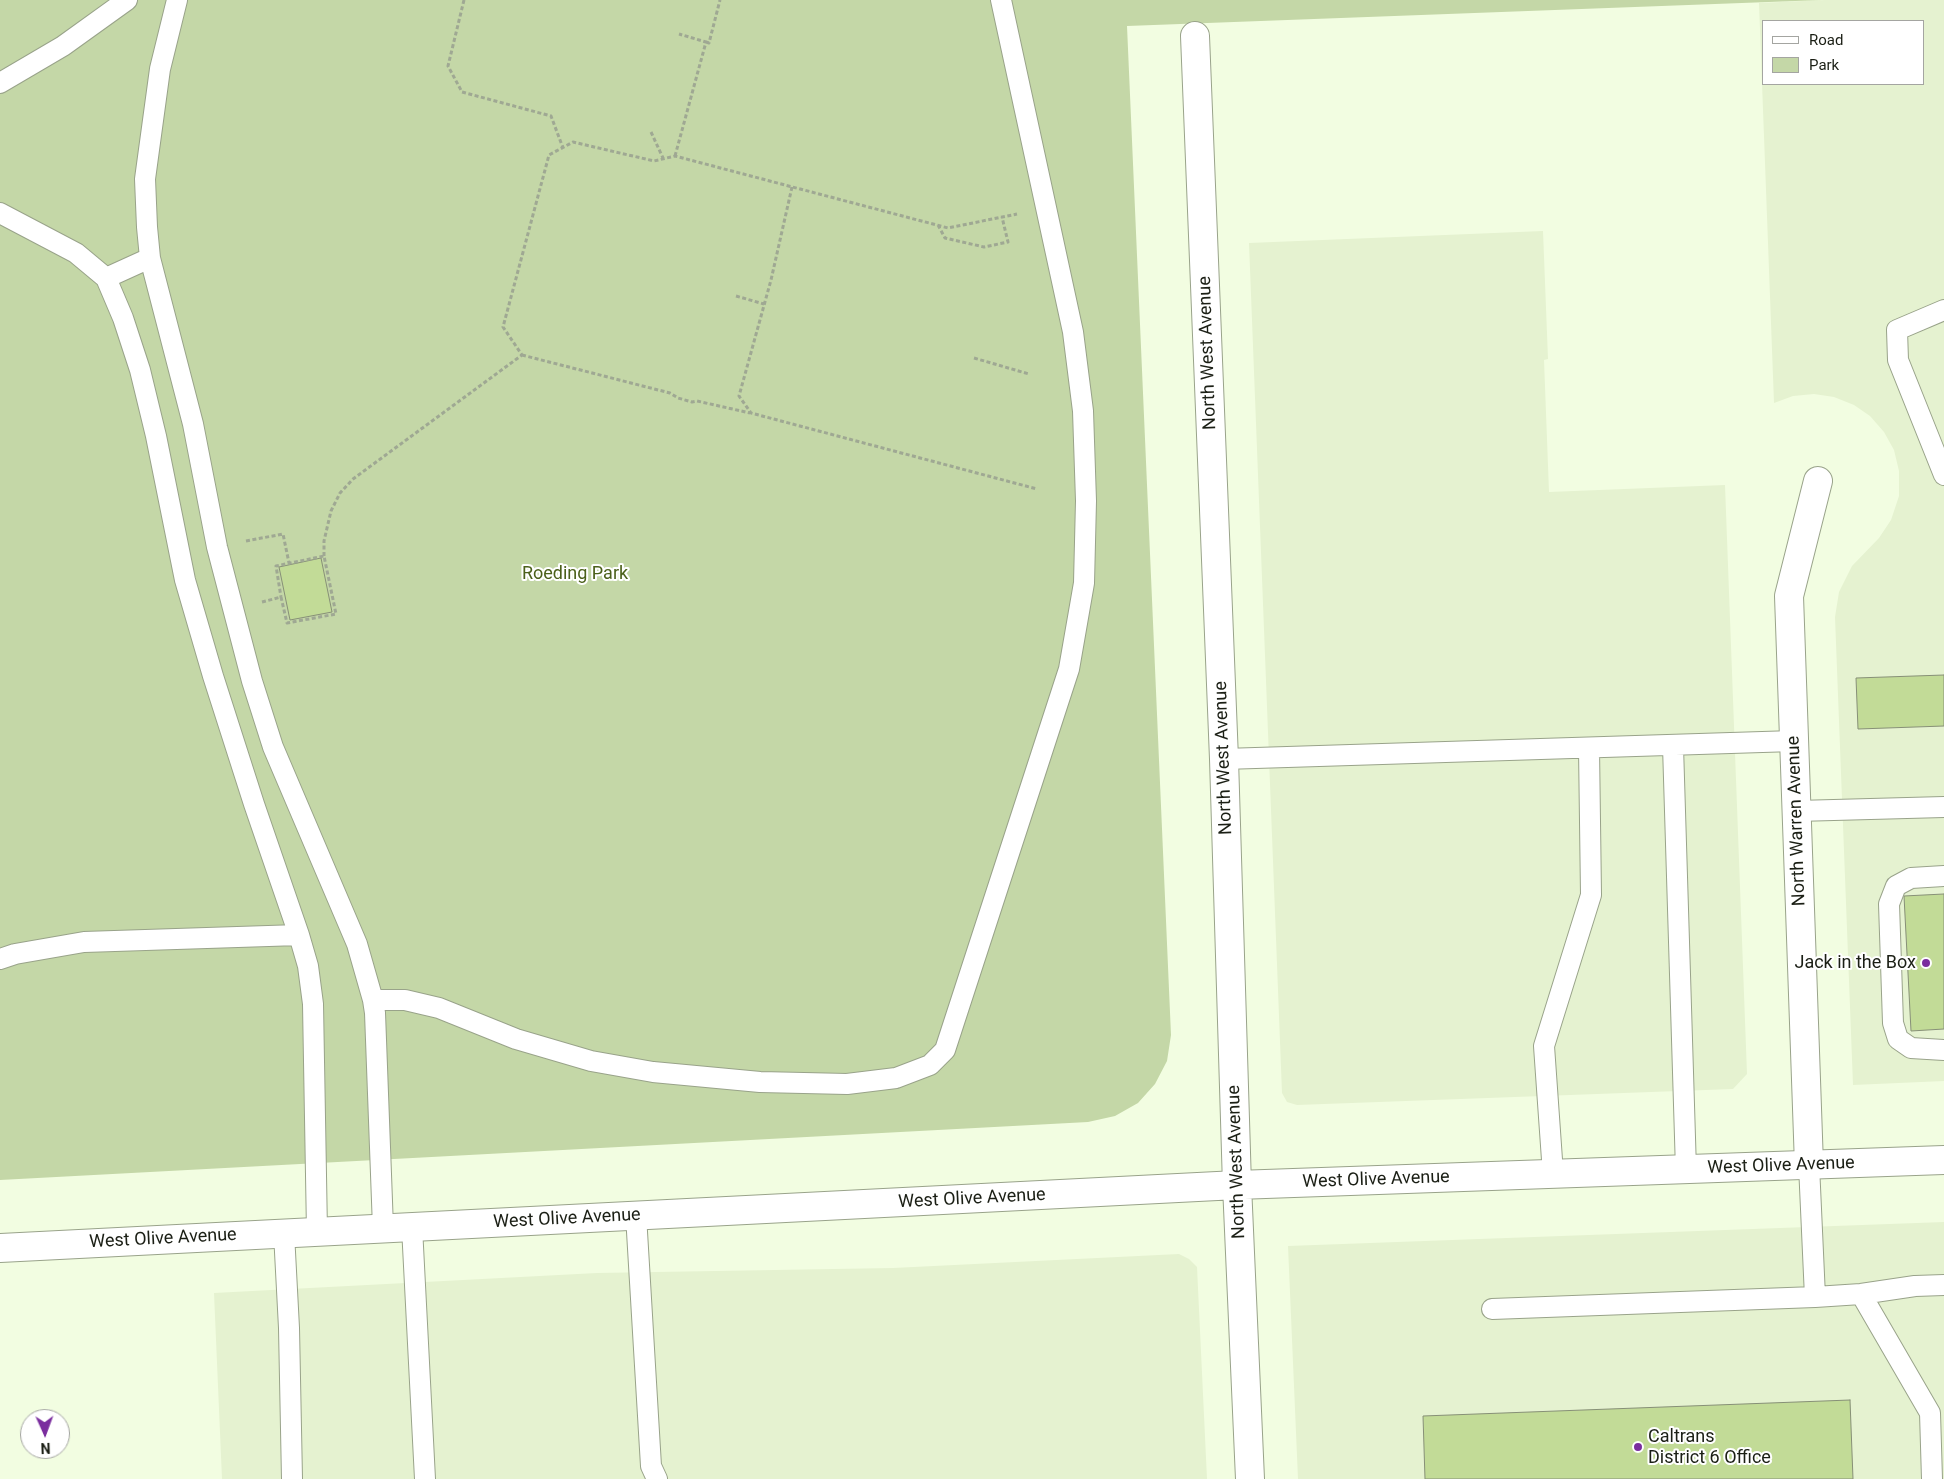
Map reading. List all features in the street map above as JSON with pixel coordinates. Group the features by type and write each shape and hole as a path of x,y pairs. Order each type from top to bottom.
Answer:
{"main road":[{"name":"North West Avenue","path":"1195,36 1224,759 1237,1185 1250,1479"},
{"name":"North Warren Avenue","path":"1809,1165 1789,596 1818,480"},
{"name":"West Olive Avenue","path":"0,1248 1237,1185 1944,1160"}],"lane":[{"path":"0,83 63,46 127,0"},
{"path":"176,0 160,68 145,179 150,258 193,424 217,547 252,682 273,746 357,944 373,1000 384,1228"},
{"path":"373,1000 405,1000 440,1008 516,1039 591,1061 653,1072 760,1082 847,1084 896,1078 930,1065 946,1050 1069,669 1084,584 1086,501 1084,411 1074,332 1001,0"},
{"path":"0,213 76,254 106,278 123,318 140,370 156,436 185,580 213,676 308,966 313,1004 317,1232"},
{"path":"106,278 150,258"},
{"path":"1944,310 1897,330 1898,360 1944,475"},
{"path":"1224,759 1794,741"},
{"path":"1673,746 1686,1170"},
{"path":"1553,1174 1544,1046 1592,895 1590,748"},
{"path":"1797,811 1944,807"},
{"path":"1944,876 1911,878 1896,886 1889,904 1894,1023 1898,1039 1911,1048 1944,1050"},
{"path":"0,959 15,954 84,942 299,935"},
{"path":"1809,1165 1815,1297"},
{"path":"636,1215 651,1466 657,1479"},
{"path":"412,1227 425,1479"},
{"path":"284,1233 289,1328 292,1479"},
{"path":"1492,1309 1815,1297 1861,1294 1916,1286 1944,1285"},
{"path":"1861,1294 1930,1413 1932,1479"}],"path":[{"path":"464,0 448,66 462,92 551,116 562,148"},
{"path":"679,34 709,43 720,0"},
{"path":"675,156 706,42"},
{"path":"651,132 663,158"},
{"path":"1037,489 751,413 697,401 692,402 678,398 670,393 522,355 503,327 549,154 573,142 654,161 675,156 948,228 1047,209"},
{"path":"751,413 739,396 764,304 792,187"},
{"path":"938,225 945,238 984,247 1008,242 1002,217"},
{"path":"736,296 764,304"},
{"path":"324,556 276,566 287,623 336,614 324,556 324,541 331,511 340,493 353,479 522,355"},
{"path":"974,358 1029,374"},
{"path":"217,547 283,534 289,563"},
{"path":"233,612 281,597"}],"shaded area":[{"path":"1825,0 1944,0 1944,1081 1853,1085 1835,617 1839,592 1852,566 1879,538 1891,520 1899,496 1899,471 1894,450 1884,432 1870,416 1854,405 1834,397 1814,394 1793,396 1774,403 1762,85 1924,85 1924,20 1762,20 1762,83 1759,3"},
{"path":"1543,231 1548,359 1544,360 1549,492 1725,485 1747,1074 1733,1089 1297,1105 1287,1102 1282,1093 1249,243"},
{"path":"1944,1222 1944,1479 1298,1479 1288,1246"},
{"path":"1179,1254 1189,1259 1197,1267 1207,1479 222,1479 214,1293 597,1273 893,1268"}],"green space":[{"name":"Roeding Park","path":"0,0 1822,0 1127,26 1171,1035 1167,1061 1155,1084 1138,1103 1115,1116 1088,1122 0,1180"}],"building":[{"path":"321,558 332,612 290,620 279,567"},
{"path":"1944,675 1944,726 1858,729 1856,678"},
{"name":"Jack in the Box","path":"1944,894 1944,1029 1911,1031 1904,896"},
{"name":"Caltrans District 6 Office","path":"1850,1400 1853,1479 1425,1479 1423,1416"}],"place":[{"name":"Jack in the Box","path":"1926,963"},
{"name":"Caltrans District 6 Office","path":"1638,1447"}]}
